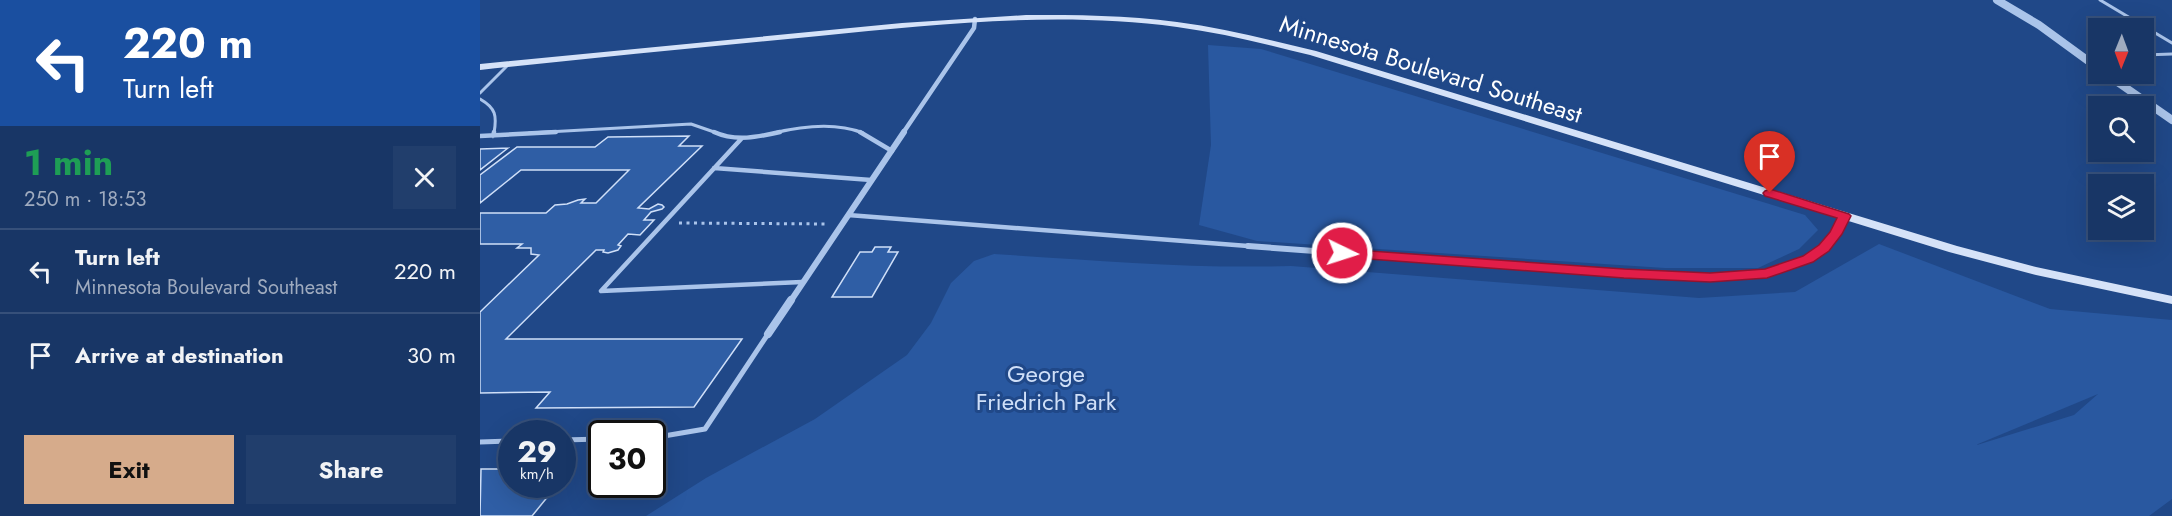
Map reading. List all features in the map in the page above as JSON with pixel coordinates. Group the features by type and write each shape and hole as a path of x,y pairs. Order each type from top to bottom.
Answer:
{"main road":[{"name":"Minnesota Boulevard Southeast","path":"480,67 975,19 1048,17 1139,21 1213,30 1273,42 1844,216 2025,268 2172,300"}],"street":[{"path":"1997,0 2088,61"},
{"path":"768,334 974,28 975,19"},
{"path":"2120,84 2172,120"},
{"path":"1248,246 1624,274 1743,277 1767,273 1808,259 1824,248 1836,234 1844,216"}],"lane":[{"path":"2100,0 2172,43"},
{"path":"2154,55 2172,54"},
{"path":"2083,57 2088,57"},
{"path":"480,93 508,64"},
{"path":"480,99 493,106 497,115 493,135"},
{"path":"480,136 701,124 726,137 742,138 792,129 834,127 853,129 869,135 892,151"},
{"path":"742,138 600,291 802,282"},
{"path":"714,168 872,180"},
{"path":"848,215 1248,246"},
{"path":"666,436 705,429 768,334"},
{"path":"480,442 498,441"}],"path":[{"path":"663,223 842,224"}],"green space":[{"path":"1208,45 1261,49 1805,215 1818,230 1799,249 1758,268 1665,268 1257,241 1199,225 1211,145"},
{"name":"George Friedrich Park","path":"1879,244 2050,309 2172,320 2172,499 2149,516 646,516 706,478 815,419 907,355 931,323 951,283 974,261 994,254 1180,265 1291,266 1699,298 1795,292","holes":["2098,394 2074,415 1977,445"]}],"building":[{"path":"689,136 679,146 702,146 638,208 649,209 658,204 662,205 664,207 662,209 651,212 644,220 654,220 640,235 628,234 618,245 621,246 618,250 608,253 603,252 604,250 596,250 506,339 742,339 694,407 536,408 550,392 480,393 480,312 539,255 531,254 531,248 517,248 522,244 480,244 480,213 546,213 555,205 578,200 585,199 581,203 596,203 629,170 521,170 480,203 480,175 517,147 595,147 608,137"},
{"path":"508,148 480,170 480,149"},
{"path":"875,247 891,247 888,252 898,252 872,297 832,297 860,252 872,252"},
{"path":"481,469 498,469 498,498 547,498 532,516 480,516"}],"route":[{"path":"1342,253 1624,274 1743,277 1789,267 1808,259 1824,248 1836,234 1844,216 1770,193"}]}
